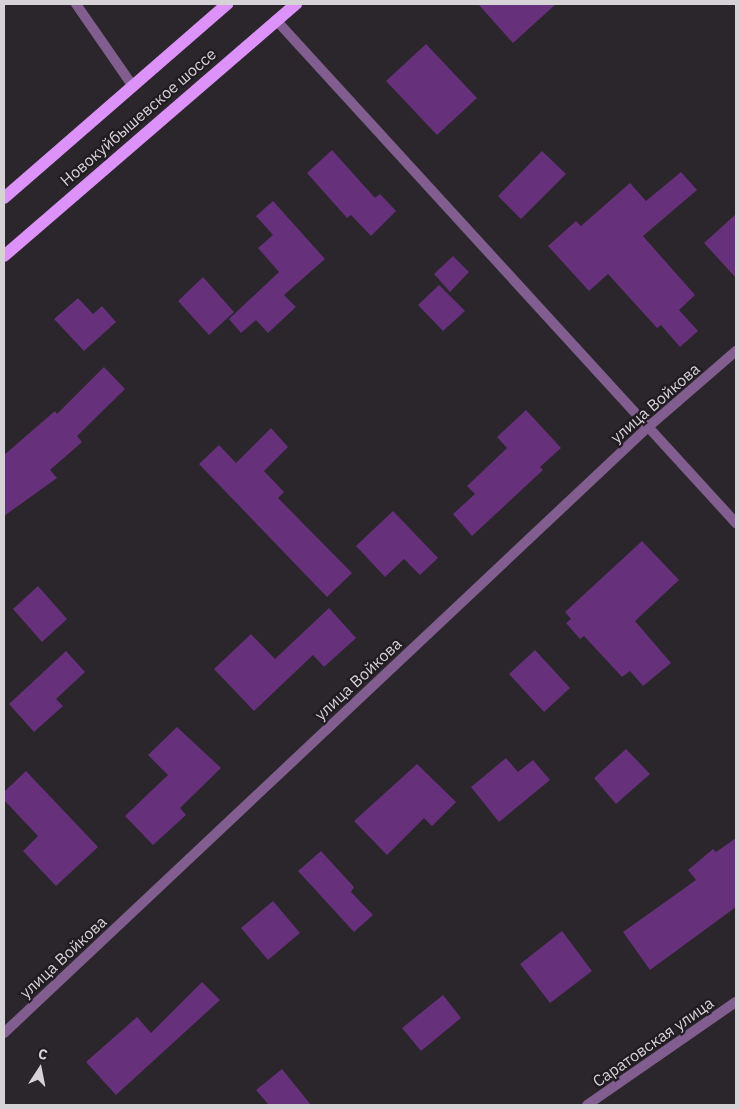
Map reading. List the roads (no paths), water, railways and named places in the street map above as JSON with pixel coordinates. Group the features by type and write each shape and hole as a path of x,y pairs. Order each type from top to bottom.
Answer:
{"main road":[{"name":"Новокуйбышевское шоссе","path":"4,198 227,4"},
{"name":"Новокуйбышевское шоссе","path":"4,256 296,4"}],"street":[{"path":"76,4 132,85"},
{"path":"276,20 647,428 736,523"},
{"name":"улица Войкова","path":"4,1033 647,428 736,351"},
{"name":"Саратовская улица","path":"587,1105 736,1002"}]}
